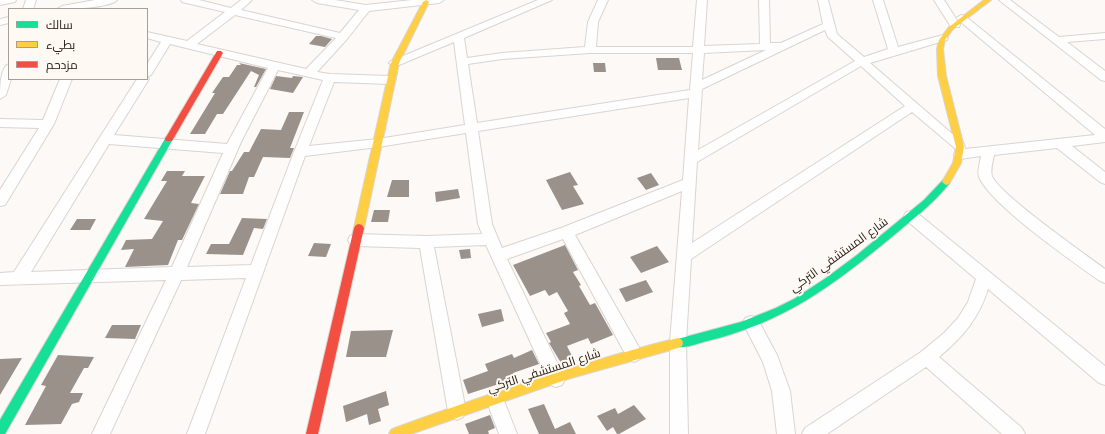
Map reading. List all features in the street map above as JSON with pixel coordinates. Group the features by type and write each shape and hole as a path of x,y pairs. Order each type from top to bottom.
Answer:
{"street":[{"path":"0,2 12,0"},
{"path":"66,8 93,2 112,0"},
{"path":"104,8 118,0"},
{"path":"186,0 343,37"},
{"path":"189,45 246,0"},
{"path":"317,0 336,1 366,8 389,3 426,2 439,0"},
{"path":"395,63 459,38 547,0"},
{"path":"590,50 593,22 603,0"},
{"path":"680,434 678,342 702,0"},
{"path":"764,0 765,47"},
{"path":"823,0 828,26 832,35 960,151 988,152 1061,144 1105,137"},
{"path":"878,0 894,51"},
{"path":"939,0 958,21 1105,137"},
{"path":"960,151 939,62 939,46 943,38 958,21 988,0"},
{"path":"1004,0 1105,77"},
{"path":"312,434 378,143 390,80 395,63 426,2"},
{"path":"310,72 343,37 366,8"},
{"path":"300,152 378,143 696,90 828,26"},
{"path":"148,35 275,66 310,72 330,78 390,80"},
{"path":"1057,40 1105,36"},
{"path":"459,38 473,128 483,209 490,239 556,379"},
{"path":"692,159 862,62 894,51 943,38"},
{"path":"148,71 167,40"},
{"path":"462,62 502,56 590,50 698,50 784,46"},
{"path":"0,430 91,276 219,53"},
{"path":"101,434 177,272 231,148 254,101 275,66"},
{"path":"0,95 8,70"},
{"path":"196,434 300,152 330,78"},
{"path":"0,201 48,124 58,103 66,80"},
{"path":"20,278 107,140 142,80"},
{"path":"683,257 912,106"},
{"path":"0,123 48,124"},
{"path":"107,140 165,145 231,148"},
{"path":"1061,144 1105,179"},
{"name":"شارع المستشفي التركي","path":"395,434 457,411 634,354 752,323 778,313 812,293 865,254 911,216 948,178 960,151"},
{"path":"988,152 985,176 993,188 1042,230 1105,277"},
{"path":"498,256 566,232 689,182"},
{"path":"911,216 1105,377"},
{"path":"566,232 634,354"},
{"path":"355,240 426,242 490,239"},
{"path":"426,242 457,411"},
{"path":"0,279 177,272 257,271"},
{"path":"810,434 927,357 964,323 975,305 984,278"},
{"path":"752,323 771,360 781,391 786,434"},
{"path":"927,357 1016,434"},
{"path":"495,399 508,434"}],"building":[{"path":"316,36 332,39 325,47 309,44"},
{"path":"656,58 679,58 682,70 658,70"},
{"path":"239,63 266,69 256,87 254,87 259,75 251,71 223,114 217,114 205,134 190,134 215,93 212,93 223,77 229,77 237,65 241,65"},
{"path":"593,63 605,63 606,72 594,72"},
{"path":"276,76 292,78 293,76 303,77 293,93 270,89"},
{"path":"289,112 304,112 290,148 294,148 290,158 263,157 254,177 249,177 243,194 220,194 230,171 232,171 244,152 249,152 261,129 281,130"},
{"path":"167,171 185,171 182,176 205,176 191,203 199,204 182,240 178,240 168,265 125,267 134,249 121,250 126,240 152,239 163,221 144,219 167,181 161,181"},
{"path":"570,172 578,185 573,186 584,204 562,210 546,180"},
{"path":"651,173 659,185 646,190 637,178"},
{"path":"392,180 409,180 409,197 387,197"},
{"path":"458,189 460,198 436,202 435,192"},
{"path":"374,210 390,210 388,222 371,222"},
{"path":"242,218 267,219 263,229 254,228 243,255 206,254 211,244 229,244"},
{"path":"77,219 96,219 90,230 70,230"},
{"path":"314,243 331,244 326,257 308,256"},
{"path":"565,245 578,270 573,272 581,285 579,286 590,305 595,303 613,335 591,344 588,338 567,346 573,358 561,363 549,343 551,342 546,333 570,324 564,313 568,311 557,292 549,296 545,290 530,296 513,265"},
{"path":"657,246 669,262 641,273 630,257"},
{"path":"470,249 471,258 461,259 459,250"},
{"path":"646,280 653,292 626,302 619,289"},
{"path":"501,309 504,321 482,327 478,314"},
{"path":"112,325 141,325 135,339 105,338"},
{"path":"393,330 386,357 346,357 351,331"},
{"path":"532,350 539,364 513,373 515,377 502,383 468,394 463,380 488,371 485,364 512,354 514,358"},
{"path":"58,355 94,357 88,368 84,368 70,393 83,393 79,402 72,404 61,424 25,425 46,386 41,385"},
{"path":"22,358 0,395 0,359"},
{"path":"386,391 389,405 378,409 381,421 369,425 367,414 346,422 343,406"},
{"path":"544,404 555,429 570,422 576,434 539,434 528,409"},
{"path":"634,405 646,419 619,434 617,434 613,427 607,431 597,416 615,408 618,414"},
{"path":"490,415 495,428 488,431 489,434 469,434 465,424"}],"traffic: fast":[{"path":"0,431 169,139"},
{"path":"678,343 741,327 780,311 814,292 860,258 927,203 946,182"}],"traffic: slow":[{"path":"946,182 957,163 960,147 942,76 940,49 942,40 951,28 988,0"},
{"path":"359,228 395,63 426,2"},
{"path":"395,434 500,396 571,373 678,343"}],"traffic: jam":[{"path":"169,139 219,53"},
{"path":"312,434 359,228"}]}
